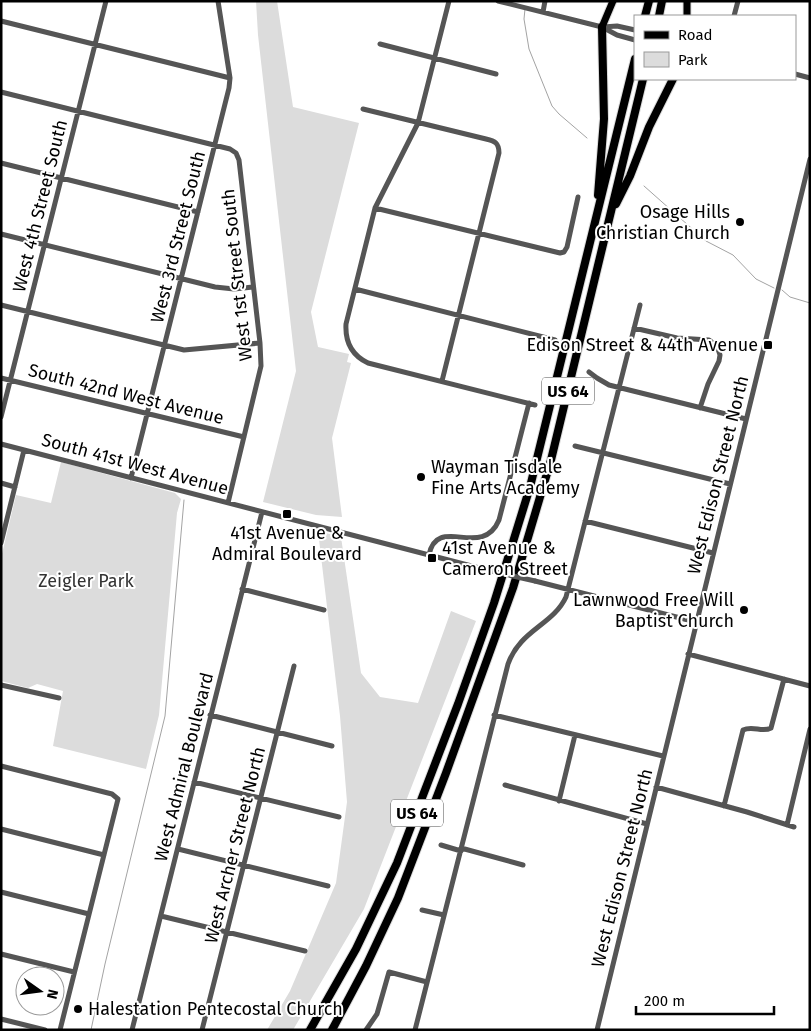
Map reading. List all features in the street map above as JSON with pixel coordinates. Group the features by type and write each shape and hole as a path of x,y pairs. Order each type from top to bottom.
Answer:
{"highway":[{"path":"645,15 649,1"},
{"path":"659,15 662,1"},
{"path":"597,212 604,119 602,27"},
{"name":"US 64","path":"310,1030 353,955 389,881 416,817 500,585 530,487 634,63"},
{"name":"US 64","path":"332,1030 366,966 400,892 507,606 551,460 644,80"},
{"path":"610,215 630,176 652,120 672,80"}],"main road":[{"path":"602,27 613,1"},
{"path":"687,1 687,15"}],"street":[{"name":"West 4th Street South","path":"1,417 106,1"},
{"name":"West 3rd Street South","path":"132,478 229,88 230,78 218,1"},
{"path":"449,1 418,123 375,208 345,332 349,346 355,355 368,363 535,405"},
{"path":"498,1 602,27 617,35 634,40"},
{"path":"541,12 544,1"},
{"path":"734,15 738,1"},
{"path":"1,21 230,78"},
{"path":"602,27 617,26 634,30"},
{"path":"380,44 496,74"},
{"path":"796,74 810,78"},
{"name":"West 1st Street South","path":"1,92 215,145 232,150 239,160 260,343 260,374 228,503"},
{"path":"363,109 486,138 498,144 499,153 442,381"},
{"name":"West Edison Street North","path":"597,1030 810,159"},
{"path":"1,163 198,212"},
{"path":"375,208 562,253 567,247 578,196"},
{"path":"1,234 225,289 253,287"},
{"path":"355,289 555,340"},
{"path":"1,305 164,346 192,350 260,343"},
{"path":"415,1030 511,654 523,639 559,608 564,601 640,305"},
{"path":"634,328 677,338 709,340 715,344 719,349 719,361 708,384 700,408"},
{"path":"589,372 604,383 619,388 746,419"},
{"name":"South 42nd West Avenue","path":"1,378 244,437"},
{"path":"429,555 434,542 442,537 478,538 487,535 494,529 499,520 529,403"},
{"name":"South 41st West Avenue","path":"1,444 696,622"},
{"path":"575,446 730,484"},
{"path":"1,543 24,450"},
{"path":"1,484 15,487"},
{"name":"West Admiral Boulevard","path":"132,1030 262,512"},
{"path":"585,521 713,553"},
{"path":"242,589 324,610"},
{"path":"688,654 810,686"},
{"name":"West Archer Street North","path":"202,1030 294,666"},
{"path":"724,806 743,730 751,728 766,730 771,728 784,679"},
{"path":"1,685 59,698"},
{"path":"210,715 332,746"},
{"path":"494,715 663,756"},
{"path":"787,824 810,729"},
{"path":"559,801 575,734"},
{"path":"1,766 112,794 117,797 118,802 60,1030"},
{"path":"194,782 338,817"},
{"path":"505,785 647,824"},
{"path":"656,787 794,827"},
{"path":"1,829 104,855"},
{"path":"441,845 523,865"},
{"path":"178,849 328,886"},
{"path":"1,892 89,914"},
{"path":"422,910 444,915"},
{"path":"162,916 305,951"},
{"path":"1,954 74,972"},
{"path":"366,1030 377,1014 389,972 428,982"},
{"path":"1,1019 45,1030"}],"green space":[{"path":"256,1 277,1 293,107 359,123 311,312 318,347 349,354 347,362 351,363 332,438 342,517 316,515 263,502 296,371 258,35"},
{"name":"Zeigler Park","path":"61,462 175,493 181,499 177,513 159,715 146,769 53,746 63,691 37,684 28,688 1,681 1,558 16,495 51,503"},
{"path":"318,531 341,537 361,673 380,697 418,703 451,611 476,621 364,909 293,1030 267,1030 290,991 336,883 347,802 340,716"}],"waterway":[{"path":"525,9 524,19 529,49 552,106 587,138"},
{"path":"644,186 706,241 733,255 756,279 774,288"},
{"path":"782,290 790,297 810,303"},
{"path":"91,1030 105,964 165,716 184,500"}],"place":[{"name":"Osage Hills Christian Church","path":"740,222"},
{"name":"Edison Street & 44th Avenue","path":"768,345"},
{"name":"Wayman Tisdale Fine Arts Academy","path":"421,477"},
{"name":"41st Avenue & Admiral Boulevard","path":"287,514"},
{"name":"41st Avenue & Cameron Street","path":"432,558"},
{"name":"Lawnwood Free Will Baptist Church","path":"744,610"},
{"name":"Halestation Pentecostal Church","path":"78,1009"}]}
